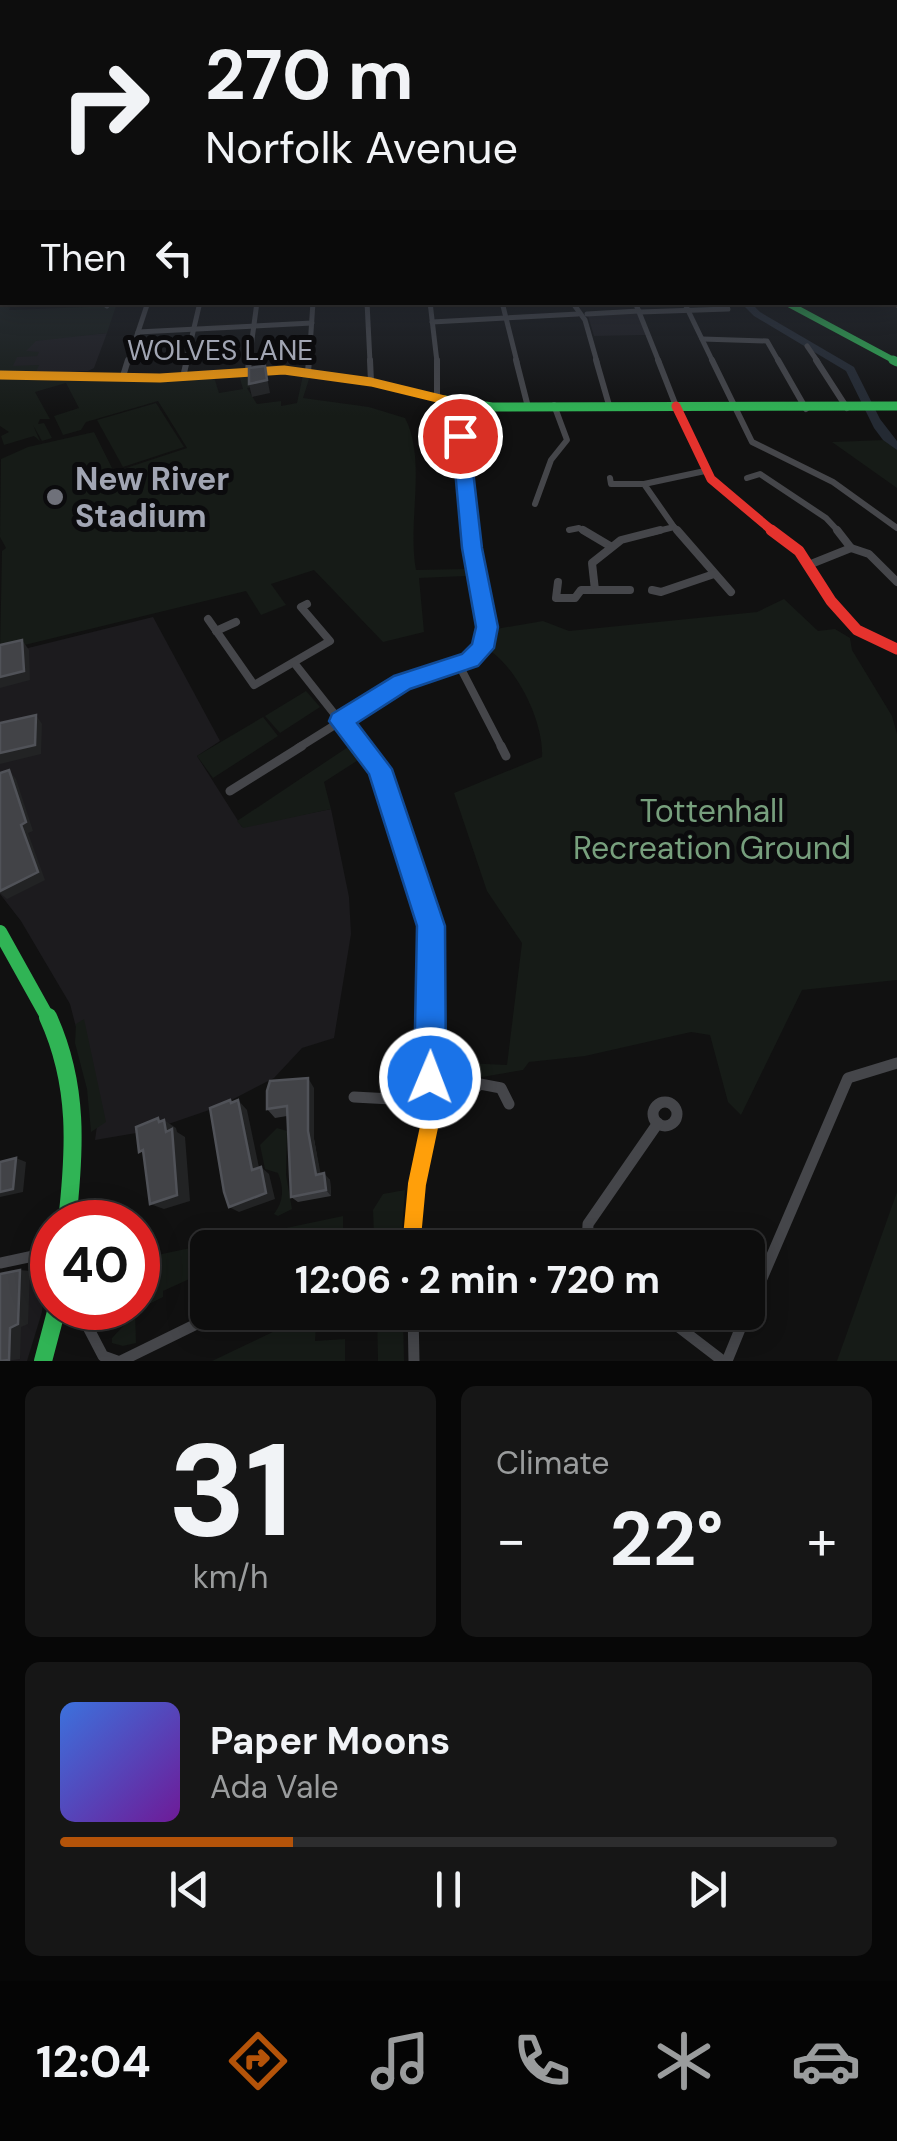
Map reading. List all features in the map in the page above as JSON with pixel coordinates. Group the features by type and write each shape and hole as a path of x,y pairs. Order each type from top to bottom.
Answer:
{"main road":[{"path":"790,305 897,359"},
{"path":"800,305 897,359"},
{"name":"WOLVES LANE","path":"0,375 183,377 248,371 308,372 371,382 455,403 528,407 897,406"},
{"path":"676,406 705,471 740,506 811,564 857,630 897,649"},
{"path":"340,721 380,769 431,926 430,1127 417,1184 413,1230"},
{"path":"0,932 39,994 72,1096 75,1151 69,1200"},
{"path":"43,1361 51,1330"}],"street":[{"path":"124,376 147,305"},
{"path":"183,377 199,305"},
{"path":"248,371 257,305"},
{"path":"308,372 313,305"},
{"path":"367,305 371,382"},
{"path":"430,305 439,378 437,399"},
{"path":"503,305 528,407"},
{"path":"574,305 585,320 608,405"},
{"path":"636,305 676,406"},
{"path":"686,305 752,442 833,482 897,528"},
{"path":"432,322 728,309"},
{"path":"138,332 312,324"},
{"path":"702,339 766,341 806,409"},
{"path":"807,346 847,408"},
{"path":"230,791 402,683 459,665 480,652 487,627 472,548 463,448 451,415 455,403"},
{"path":"535,504 551,460 567,440 554,404"},
{"path":"610,478 611,484 644,484 705,471"},
{"path":"747,478 760,474 826,518 853,547 884,566 897,582"},
{"path":"644,484 674,528 731,592"},
{"path":"569,530 579,528 610,546"},
{"path":"595,590 592,563 610,546 674,528"},
{"path":"811,564 853,547"},
{"path":"652,590 661,592 714,574"},
{"path":"558,582 556,598 575,598 581,590 630,590"},
{"path":"208,619 252,684 295,664 330,641 301,607 307,604"},
{"path":"216,631 236,622"},
{"path":"295,664 340,721"},
{"path":"459,665 506,756"},
{"path":"765,1270 848,1078 897,1062"},
{"path":"430,1127 480,1084 501,1088 509,1104"},
{"path":"354,1098 430,1101"},
{"path":"588,1230 588,1224 658,1123"},
{"path":"0,1263 30,1257"},
{"path":"89,1330 103,1356 119,1361 190,1327"},
{"path":"414,1330 414,1361"},
{"path":"683,1330 725,1361 739,1330"}],"shaded area":[{"path":"638,312 646,335 594,336 588,316"},
{"path":"107,333 94,368 88,371 33,374 0,370 20,341"},
{"path":"153,617 220,741 197,756 242,827 331,809 349,897 351,934 334,1038 302,1048 274,1078 218,1107 148,1131 95,1140 97,1126 101,1124 70,1004 21,921 0,894 0,655"},
{"path":"30,1271 30,1330 36,1330 27,1361 0,1361 5,1275"}],"green space":[{"path":"0,305 11,305 9,310 116,306 107,333 36,341 26,351 39,352 37,356 17,357 13,366 39,365 35,374 0,372"},
{"path":"252,374 252,387 247,388 257,404 297,403 303,375 310,376 303,398 369,407 405,418 415,453 416,570 465,569 466,576 419,578 424,632 383,642 314,570 271,584 286,605 261,615 246,591 0,651 2,551 6,548 0,537 1,459 28,447 94,432 114,472 187,448 158,401 86,422 81,430 63,435 54,416 79,408 66,383 35,392 50,419 40,419 38,424 44,423 52,438 42,441 33,425 40,441 34,436 4,445 1,436 9,432 0,426 0,379 214,377 219,393 243,389 239,375"},
{"path":"156,403 184,447 123,467 97,420"},
{"path":"885,440 897,450 897,488 832,442"},
{"name":"Tottenhall Recreation Ground","path":"784,599 818,631 835,629 850,638 852,650 892,716 897,734 897,980 802,990 741,1115 728,1102 710,1035 691,1032 585,1056 529,1062 523,1070 482,1077 447,1107 443,1062 507,1065 522,943 487,891 454,793 542,757 539,729 527,698 510,670 489,650 496,629 543,621 569,631 757,612"},
{"path":"306,691 320,707 280,733 265,716"},
{"path":"263,717 278,736 213,778 197,756"},
{"path":"351,745 363,757 324,782 331,809 243,828 237,821"},
{"path":"84,1019 106,1122 91,1132 87,1089 75,1043 76,1024"},
{"path":"277,1128 287,1131 286,1175 292,1209 278,1216 274,1214 281,1199 280,1179 278,1173 265,1169 260,1145"},
{"path":"405,1190 402,1230 374,1230 373,1210 383,1194"},
{"path":"897,1192 897,1361 837,1361"},
{"path":"343,1216 343,1230 276,1230"},
{"path":"190,1248 190,1279 163,1291 160,1298 160,1254"},
{"path":"120,1330 136,1330 136,1343 123,1346 112,1343"},
{"path":"277,1330 316,1330 315,1341 345,1339 345,1361 212,1361"},
{"path":"377,1330 403,1330 404,1361 378,1361"}],"building":[{"path":"265,366 267,380 249,384 249,368"},
{"path":"22,640 24,671 0,677 0,645"},
{"path":"36,715 35,745 0,753 0,723"},
{"path":"9,770 26,822 21,825 38,872 0,891 0,773"},
{"path":"308,1078 308,1131 316,1175 324,1173 326,1190 291,1197 287,1106 267,1109 267,1091 270,1081"},
{"path":"238,1100 252,1170 261,1167 266,1193 229,1207 210,1108"},
{"path":"158,1118 159,1122 164,1120 166,1132 172,1129 177,1195 149,1200 136,1127"},
{"path":"16,1158 13,1189 0,1192 0,1162"},
{"path":"20,1270 18,1324 10,1328 9,1360 0,1361 0,1274"}],"waterway":[{"path":"751,305 757,314 850,369 874,419 897,447"}],"traffic: fast":[{"path":"791,305 897,362"},
{"path":"445,400 492,407 897,406"},
{"path":"0,932 40,1001 68,1075 75,1140 70,1200"},
{"path":"43,1361 51,1330"}],"traffic: slow":[{"path":"0,375 160,378 284,370 371,382 445,400"},
{"path":"341,721 380,769 432,932 429,1127 413,1230"}],"traffic: jam":[{"path":"676,406 711,479 739,506 799,551 831,601 857,630 897,649"}],"place":[{"name":"New River Stadium","path":"55,497"}],"route":[{"path":"430,1078 431,926 380,769 341,721 402,683 459,665 483,648 487,627 472,548 460,436"}]}
